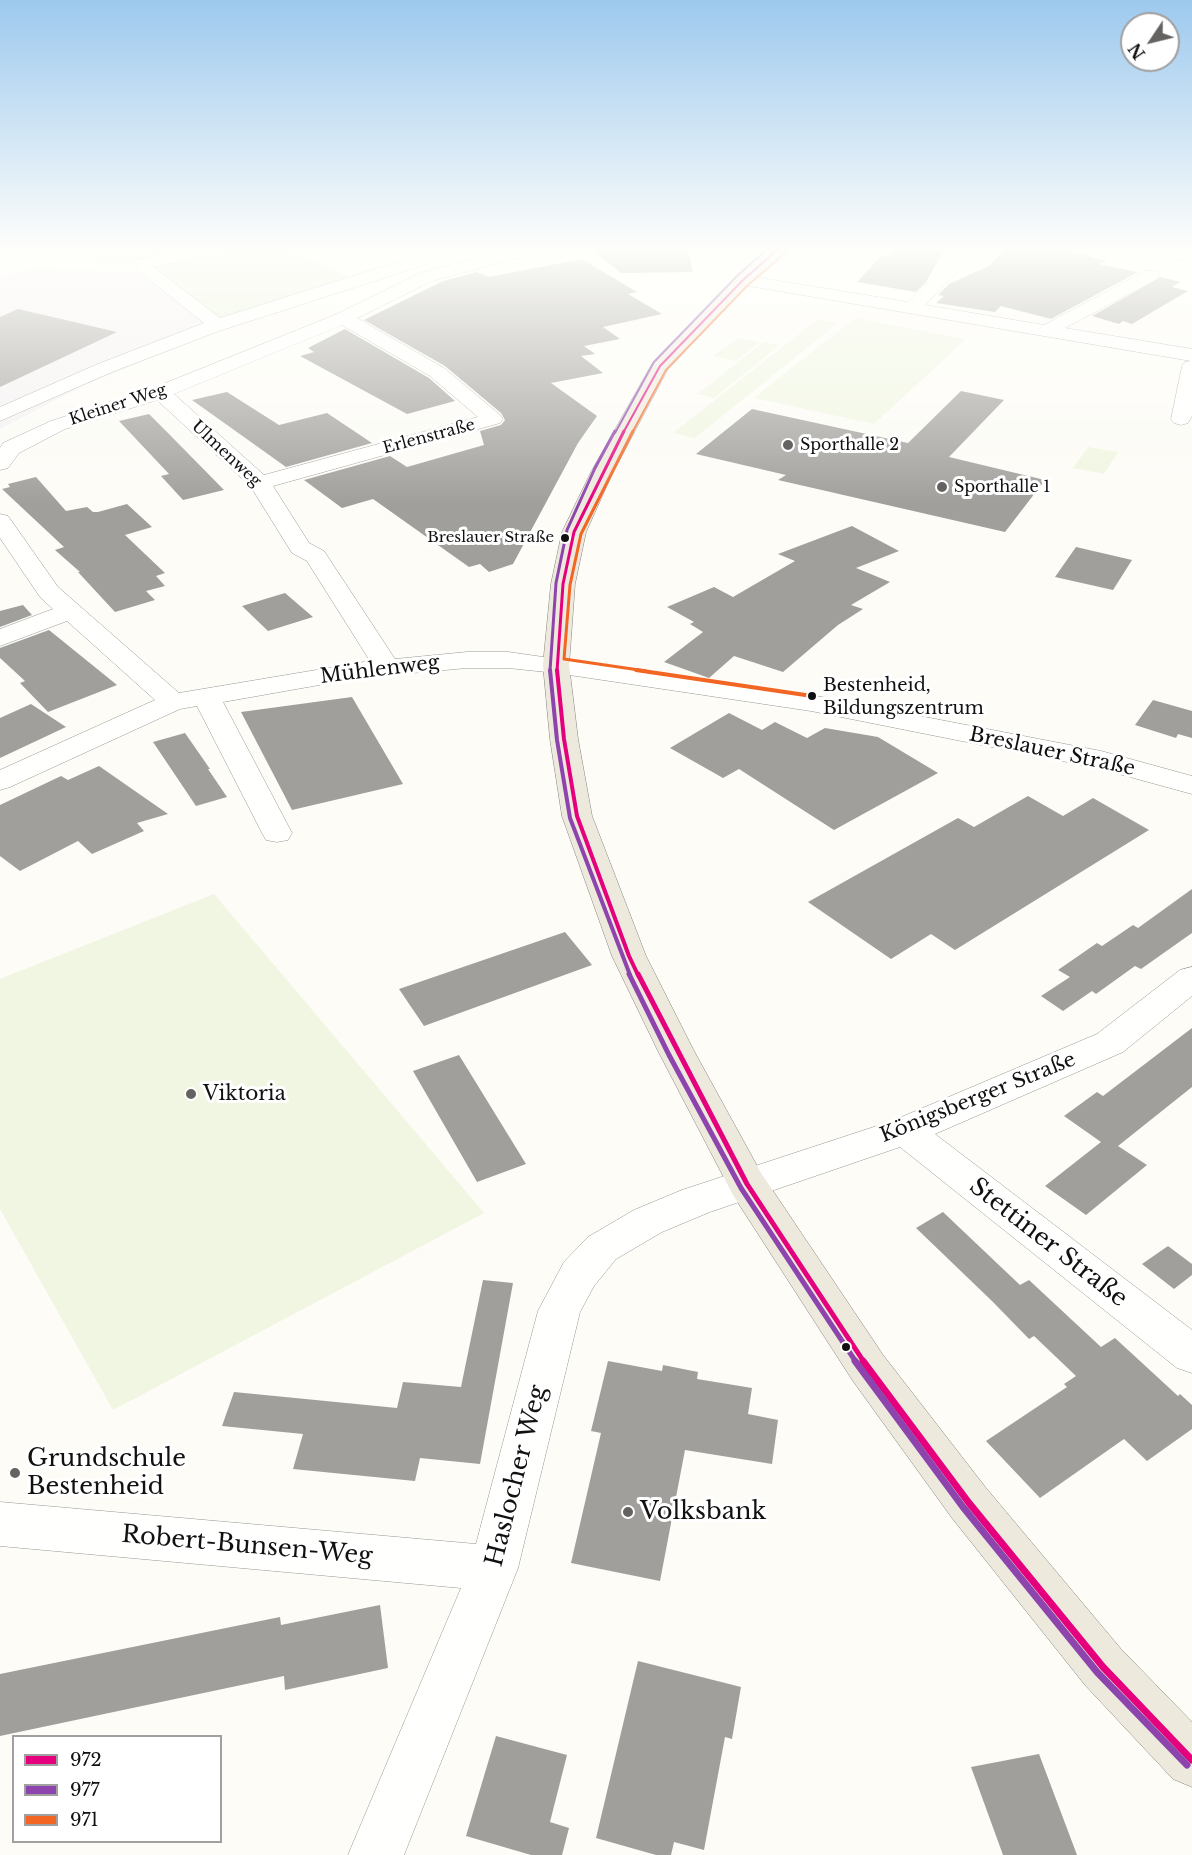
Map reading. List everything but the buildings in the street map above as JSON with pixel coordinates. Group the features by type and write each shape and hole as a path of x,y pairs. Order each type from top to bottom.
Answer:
{"main road":[{"path":"693,332 660,366 602,472 574,532 562,584 557,648 564,739 577,816 633,965 747,1184 868,1368 969,1503 1103,1666 1192,1760"}],"street":[{"path":"0,415 54,389 198,332"},
{"name":"Kleiner Weg","path":"0,462 11,448 58,425 160,392 309,332"},
{"name":"Erlenstraße","path":"260,483 493,419 436,372 366,332"},
{"path":"1049,332 1192,355"},
{"path":"1181,419 1192,366"},
{"name":"Ulmenweg","path":"160,392 260,483 300,548 316,556 325,569 387,667"},
{"path":"0,521 49,592 173,702"},
{"path":"0,638 70,611"},
{"name":"Mühlenweg","path":"0,781 173,702 387,667 467,660 508,660 557,648"},
{"name":"Breslauer Straße","path":"557,648 811,703 1101,760 1192,785"},
{"path":"206,696 277,833"},
{"name":"Königsberger Straße","path":"747,1184 905,1131 1110,1043 1192,978"},
{"name":"Stettiner Straße","path":"905,1131 1192,1355"},
{"name":"Haslocher Weg","path":"376,1855 494,1568 559,1311 579,1274 602,1248 648,1221 747,1184"},
{"name":"Robert-Bunsen-Weg","path":"0,1524 494,1568"}],"shaded area":[{"path":"0,332 212,332 81,387 0,429"}],"green space":[{"path":"802,332 827,332 695,438 673,433"},
{"path":"838,332 927,332 966,339 874,424 754,398"},
{"path":"738,338 760,342 735,361 713,356"},
{"path":"764,342 780,345 714,398 697,394"},
{"path":"1088,447 1118,452 1104,474 1073,468"},
{"name":"Viktoria","path":"214,894 484,1213 113,1410 0,1209 0,979"}],"transit line":[{"name":"977","path":"683,332 654,362 595,468 567,530 556,583 549,665 557,740 570,818 622,959 669,1055 741,1188 862,1372 963,1507 1097,1672 1187,1765"},
{"name":"972","path":"693,332 660,366 602,472 574,532 563,584 556,665 564,739 577,816 629,956 676,1051 747,1184 868,1368 969,1503 1103,1667 1192,1760"},
{"name":"971","path":"703,332 666,370 609,475 581,534 570,585 564,659 812,696"}],"place":[{"name":"Sporthalle 2","path":"788,445"},
{"name":"Sporthalle 1","path":"942,487"},
{"name":"Breslauer Straße","path":"565,538"},
{"name":"Bestenheid, Bildungszentrum","path":"812,696"},
{"name":"Viktoria","path":"191,1094"},
{"name":"Grundschule Bestenheid","path":"15,1473"},
{"name":"Volksbank","path":"628,1512"}]}
